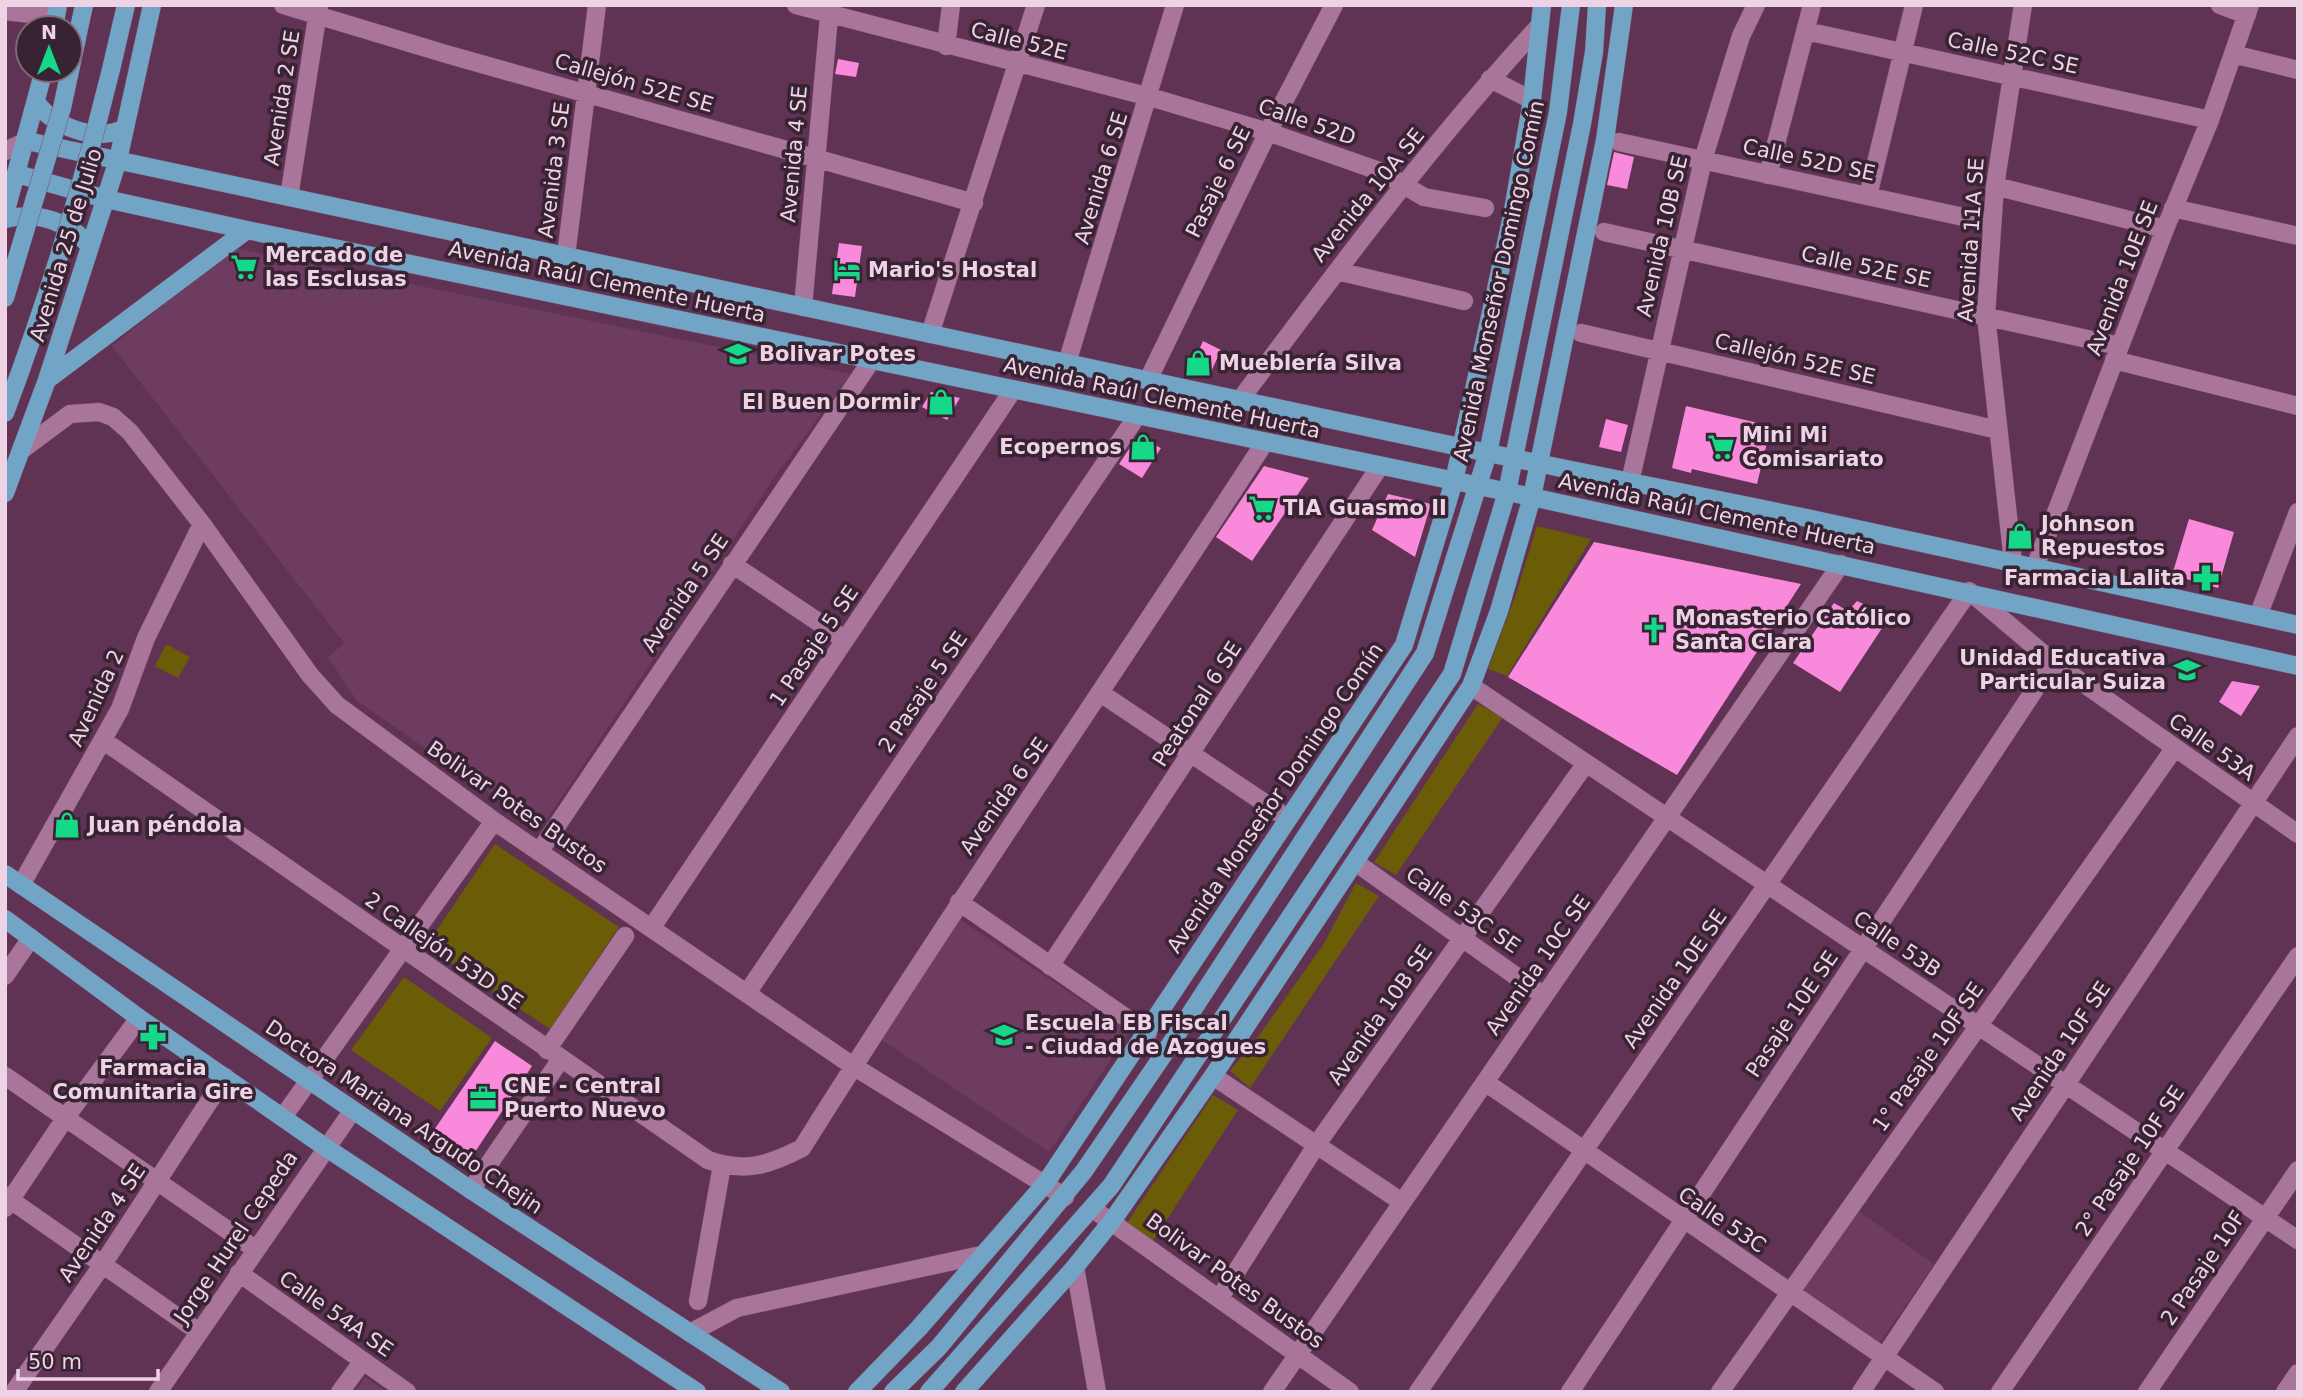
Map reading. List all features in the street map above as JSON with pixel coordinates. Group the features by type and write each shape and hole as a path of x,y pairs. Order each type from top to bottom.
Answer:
{"main road":[{"name":"Avenida 25 de Julio","path":"5,299 62,108 85,5"},
{"name":"Avenida 25 de Julio","path":"5,413 45,308 102,116 126,5"},
{"name":"Avenida 25 de Julio","path":"5,494 47,380 118,160 152,5"},
{"name":"Avenida Monseñor Domingo Comín","path":"857,1392 919,1328 1045,1184 1404,645 1462,447 1523,152 1532,100 1542,5"},
{"name":"Avenida Monseñor Domingo Comín","path":"893,1392 939,1347 1065,1198 1176,1036 1425,653 1480,486 1488,453 1558,112 1572,5"},
{"path":"929,1392 1093,1209 1452,674 1507,492 1594,52 1597,5"},
{"path":"971,1390 1112,1221 1213,1076 1471,686 1499,611 1532,497 1605,139 1619,56 1624,5"},
{"path":"1594,52 1619,56"},
{"path":"40,84 27,141 11,172 5,216 40,216 59,222 90,246"},
{"path":"36,102 46,116 76,130 115,133 125,128"},
{"name":"Avenida Raúl Clemente Huerta","path":"27,141 2298,625"},
{"path":"1523,152 1548,160"},
{"name":"Avenida Raúl Clemente Huerta","path":"11,172 106,199 247,230 1532,497 1969,591 2298,666"},
{"path":"47,380 247,230"},
{"path":"1371,794 1390,808"},
{"path":"5,864 21,885"},
{"name":"Doctora Mariana Argudo Chejin","path":"5,874 471,1190 781,1392"},
{"path":"5,919 139,1018 325,1147 696,1392"}],"street":[{"name":"Callejón 52E SE","path":"283,5 318,10 817,160 974,203"},
{"name":"Avenida 3 SE","path":"566,256 597,5"},
{"name":"Calle 52E","path":"796,5 830,10 946,46 1150,97"},
{"path":"946,46 951,5"},
{"path":"930,334 1036,5"},
{"name":"Avenida 6 SE","path":"1067,363 1150,97 1175,5"},
{"name":"Pasaje 6 SE","path":"1148,380 1268,132 1334,5"},
{"name":"Avenida 10B SE","path":"1630,482 1703,160 1741,36 1756,5"},
{"path":"1768,175 1812,5"},
{"path":"1868,196 1914,5"},
{"name":"Avenida 11A SE","path":"2012,562 1986,316 1995,186 2023,5"},
{"path":"2220,5 2248,10"},
{"name":"Avenida 2 SE","path":"289,197 318,10"},
{"name":"Avenida 4 SE","path":"803,307 830,10"},
{"name":"Avenida 10E SE","path":"2035,567 2116,353 2210,120 2248,10"},
{"path":"5,11 30,14"},
{"name":"Avenida 10A SE","path":"1240,400 1337,271 1490,79 1540,25"},
{"name":"Calle 52C SE","path":"1806,31 2210,120"},
{"path":"2233,54 2298,70"},
{"path":"1490,79 1532,100"},
{"name":"Calle 52D","path":"1150,97 1268,132 1382,172 1430,199 1485,208"},
{"path":"5,151 27,141"},
{"name":"Calle 52D SE","path":"1619,142 1991,223"},
{"path":"1995,186 2165,229"},
{"path":"2173,208 2298,236"},
{"name":"Calle 52E SE","path":"1604,232 1986,316 2298,406"},
{"path":"1337,271 1464,301"},
{"name":"Callejón 52E SE","path":"1581,333 1998,430"},
{"name":"Avenida 5 SE","path":"539,852 871,361"},
{"name":"1 Pasaje 5 SE","path":"652,927 1013,390"},
{"name":"Bolivar Potes Bustos","path":"23,449 70,414 99,412 113,417 130,432 202,524 310,676 337,705 494,821 853,1066 1065,1198"},
{"name":"2 Pasaje 5 SE","path":"747,993 1137,416"},
{"name":"Avenida 6 SE","path":"771,1164 803,1147 959,902 1102,694 1265,442"},
{"name":"Peatonal 6 SE","path":"1050,966 1380,466"},
{"path":"2258,616 2298,512"},
{"name":"Avenida 2","path":"21,885 120,709 146,638 202,524"},
{"path":"732,564 845,640"},
{"name":"Avenida 10C SE","path":"1272,1392 1841,564"},
{"name":"Avenida 10E SE","path":"1418,1392 1969,591"},
{"name":"Calle 53A","path":"1969,591 2053,662 2298,834"},
{"name":"Pasaje 10E SE","path":"1570,1392 2053,662"},
{"name":"Calle 53B","path":"1471,686 2298,1240"},
{"path":"1102,694 1287,818"},
{"name":"Avenida 10F SE","path":"1861,1392 2298,736"},
{"name":"2 Callejón 53D SE","path":"104,740 403,951 708,1160 738,1167 771,1164"},
{"name":"1° Pasaje 10F SE","path":"1720,1392 2174,749"},
{"name":"Avenida 10B SE","path":"1219,1299 1317,1143 1586,763"},
{"name":"Jorge Hurel Cepeda","path":"283,1117 494,821"},
{"name":"Calle 53C SE","path":"1355,862 1544,996"},
{"path":"959,902 1148,1032"},
{"path":"471,1190 625,936"},
{"path":"5,976 31,937"},
{"name":"2° Pasaje 10F SE","path":"2000,1392 2298,956"},
{"path":"139,1018 7,1201 199,1332"},
{"path":"5,1076 255,1249"},
{"path":"1213,1076 1402,1202"},
{"name":"Avenida 4 SE","path":"14,1392 103,1264 225,1077"},
{"name":"Calle 53C","path":"1485,1083 1583,1153 1935,1392"},
{"name":"Jorge Hurel Cepeda","path":"158,1392 353,1110"},
{"path":"698,1301 722,1165"},
{"name":"2 Pasaje 10F","path":"2147,1392 2298,1170"},
{"name":"Bolivar Potes Bustos","path":"1093,1209 1350,1392"},
{"path":"690,1334 737,1308 981,1255"},
{"path":"1075,1268 1097,1392"},
{"name":"Calle 54A SE","path":"239,1273 407,1392"},
{"path":"340,1392 362,1362"},
{"path":"2285,1392 2298,1373"}],"shaded area":[{"path":"234,248 851,374 776,475 541,828 357,701 328,657 344,643 112,346"},
{"path":"1537,526 1591,539 1507,676 1488,669 1515,597"},
{"path":"166,644 190,657 178,678 155,666"},
{"path":"1478,704 1503,717 1396,875 1374,862"},
{"path":"495,844 619,927 550,1029 426,946"},
{"path":"1356,883 1379,896 1250,1088 1230,1071 1260,1034 1323,945"},
{"name":"Escuela EB Fiscal - Ciudad de Azogues","path":"959,919 1129,1032 1049,1152 879,1038"},
{"path":"404,977 492,1038 440,1111 351,1050"},
{"path":"1213,1095 1238,1110 1153,1241 1127,1223"},
{"path":"1857,1210 1934,1264 1879,1344 1799,1291"},
{"path":"365,1377 387,1392 355,1392"}],"building":[{"path":"838,59 859,63 856,77 835,74"},
{"path":"1614,152 1634,157 1627,189 1607,185"},
{"name":"Mario's Hostal","path":"839,243 862,246 855,297 832,294"},
{"path":"1203,341 1221,350 1210,374 1192,366"},
{"name":"El Buen Dormir","path":"931,392 960,398 947,420 922,407"},
{"name":"Mini Mi Comisariato","path":"1686,406 1771,426 1757,484 1692,469 1691,473 1672,468"},
{"path":"1606,419 1628,425 1621,452 1599,447"},
{"path":"1137,437 1161,448 1142,478 1119,464"},
{"name":"TIA Guasmo II","path":"1264,466 1309,478 1252,561 1216,537"},
{"path":"1388,494 1431,504 1415,557 1372,530"},
{"path":"2189,519 2234,532 2218,588 2172,575"},
{"name":"Monasterio Católico Santa Clara","path":"1594,542 1801,584 1677,775 1508,677"},
{"path":"1857,601 1890,616 1840,692 1793,663 1834,603 1848,611"},
{"path":"2232,681 2260,686 2241,716 2219,702"},
{"name":"CNE - Central Puerto Nuevo","path":"495,1041 532,1066 473,1155 434,1130"}],"place":[{"name":"Mercado de las Esclusas","path":"244,267"},
{"name":"Mario's Hostal","path":"847,270"},
{"name":"Bolivar Potes","path":"738,354"},
{"name":"Mueblería Silva","path":"1198,363"},
{"name":"El Buen Dormir","path":"941,402"},
{"name":"Ecopernos","path":"1143,447"},
{"name":"Mini Mi Comisariato","path":"1721,447"},
{"name":"TIA Guasmo II","path":"1262,508"},
{"name":"Johnson Repuestos","path":"2020,536"},
{"name":"Farmacia Lalita","path":"2206,578"},
{"name":"Monasterio Católico Santa Clara","path":"1654,630"},
{"name":"Unidad Educativa Particular Suiza","path":"2187,670"},
{"name":"Juan péndola","path":"67,825"},
{"name":"Escuela EB Fiscal - Ciudad de Azogues","path":"1004,1035"},
{"name":"Farmacia Comunitaria Gire","path":"153,1037"},
{"name":"CNE - Central Puerto Nuevo","path":"483,1098"}]}
